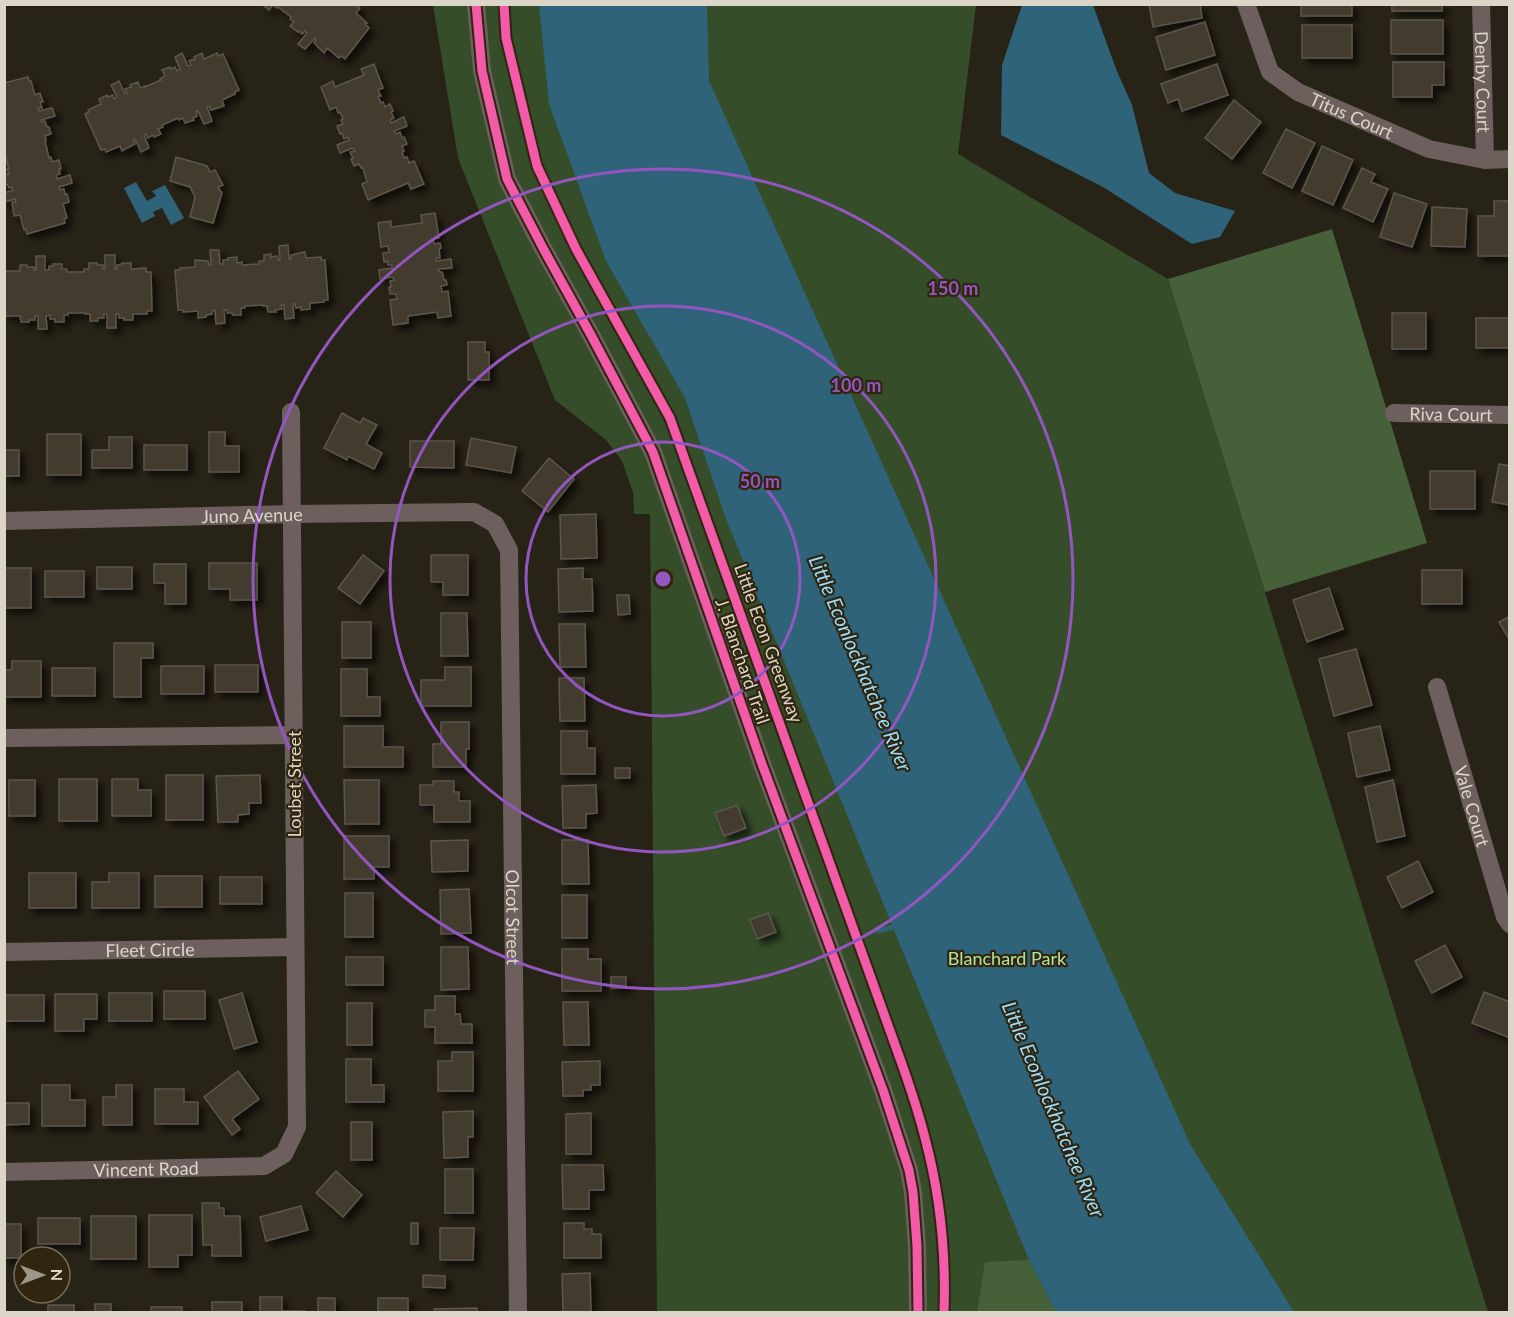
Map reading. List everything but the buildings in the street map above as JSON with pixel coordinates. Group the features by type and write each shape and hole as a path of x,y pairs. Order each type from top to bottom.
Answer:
{"street":[{"name":"J. Blanchard Trail","path":"476,4 482,71 507,179 653,452 762,764 884,1090 914,1192 918,1312"},
{"name":"Titus Court","path":"1246,4 1270,72 1298,92 1429,149 1485,160 1509,159"},
{"name":"Denby Court","path":"1481,4 1485,160"},
{"name":"Loubet Street","path":"284,1154 297,1127 291,412"},
{"name":"Riva Court","path":"1394,413 1509,415"},
{"name":"Juno Avenue","path":"4,521 474,512 495,524"},
{"name":"Olcot Street","path":"495,524 509,550 518,1312"},
{"name":"Vale Court","path":"1437,687 1509,924"},
{"path":"4,738 294,735"},
{"name":"Fleet Circle","path":"4,952 296,947"},
{"name":"Vincent Road","path":"4,1172 264,1166 284,1154"}],"green space":[{"name":"Blanchard Park","path":"433,5 976,5 958,154 1168,279 1488,1312 657,1312 650,514 634,514 633,492 622,461 606,440 555,400 458,158"},
{"path":"1332,229 1427,543 1265,592 1168,279"},
{"path":"1029,1260 1056,1312 977,1312 985,1262"}],"water":[{"name":"Little Econlockhatchee River","path":"539,5 707,5 709,81 1190,1144 1294,1312 1056,1312 1029,1260 726,519 685,398 606,261 549,104"},
{"path":"1022,5 1093,5 1116,69 1132,105 1149,173 1175,193 1235,211 1220,237 1192,244 1103,187 1001,135 1002,65"},
{"path":"136,182 147,201 156,196 152,191 165,185 184,218 171,225 162,208 153,212 155,216 142,223 124,188"}],"waterway":[{"path":"877,931 898,926"}],"cycle path":[{"path":"476,4 482,71 507,179 653,452 762,764 883,1090 909,1170 913,1192 918,1312"},
{"name":"Little Econ Greenway","path":"504,4 506,38 537,166 576,249 670,418 909,1084 925,1138 938,1203 943,1247 944,1312"}]}
